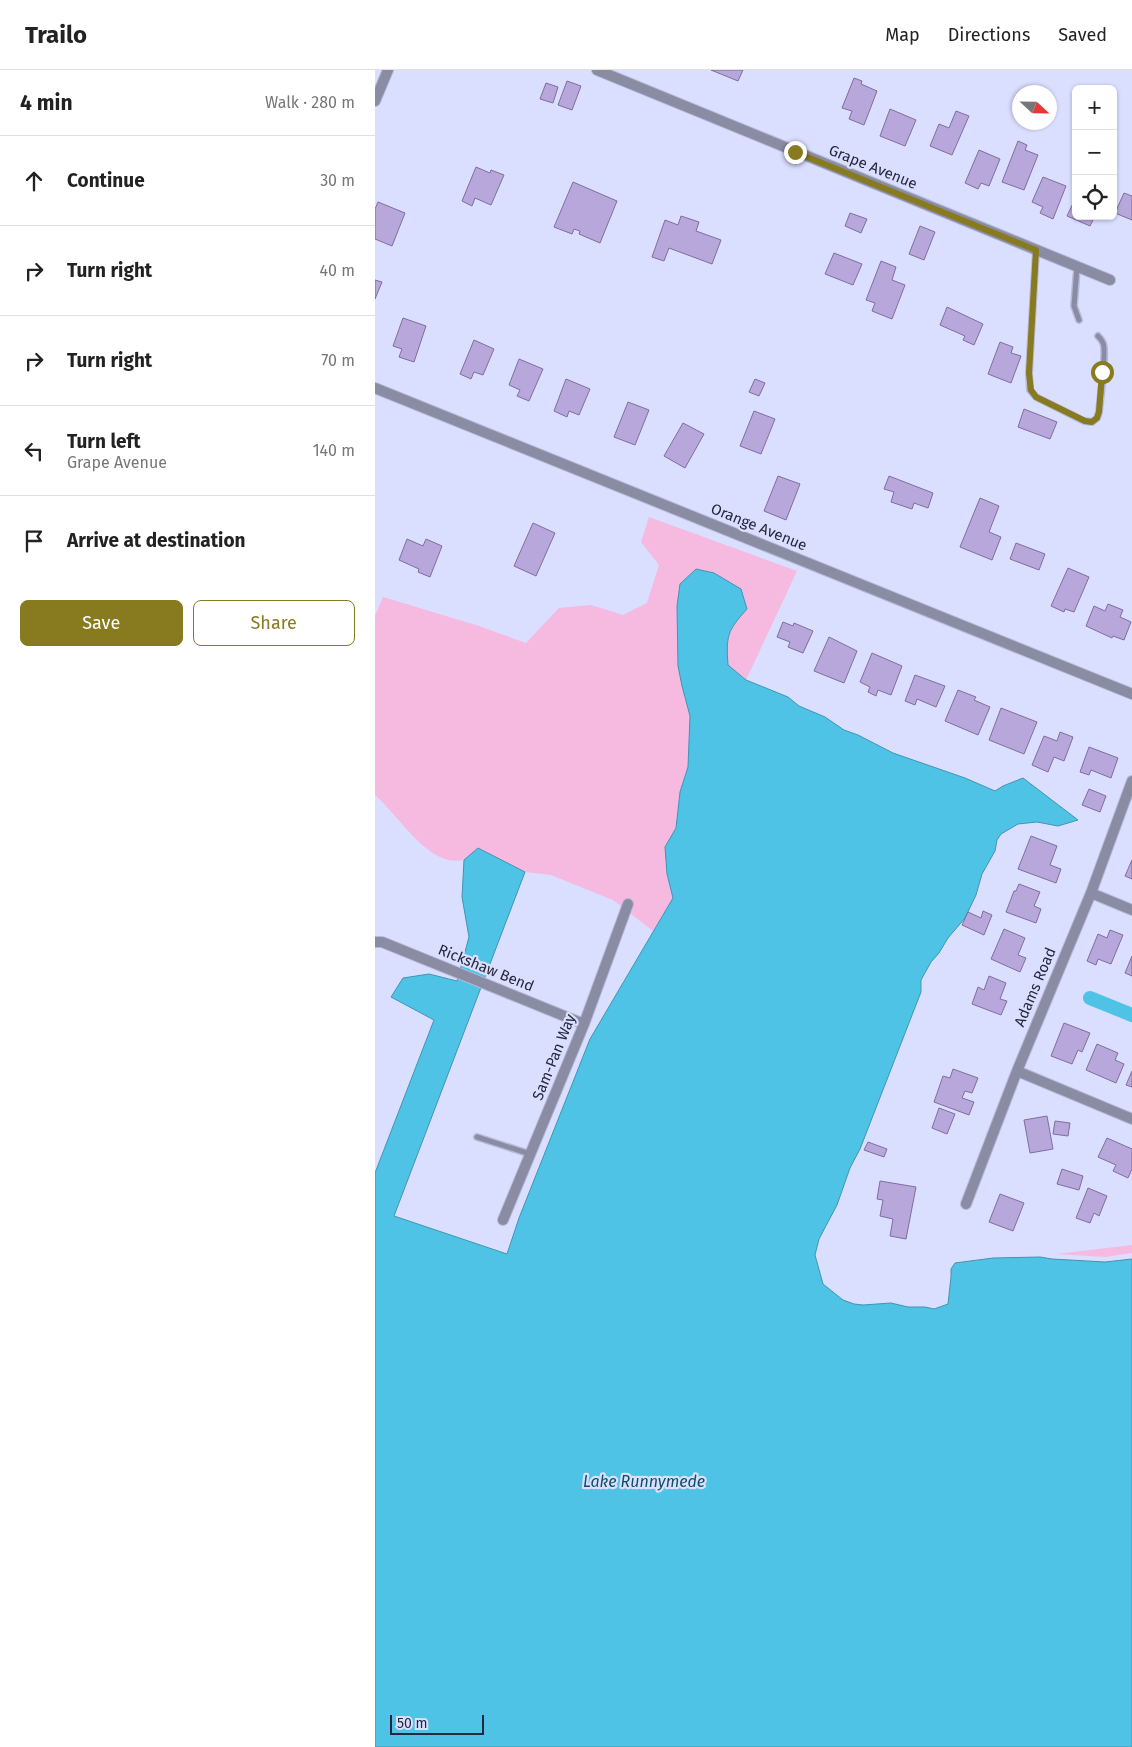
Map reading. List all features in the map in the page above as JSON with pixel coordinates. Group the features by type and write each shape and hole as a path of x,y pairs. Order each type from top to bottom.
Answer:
{"street":[{"path":"375,101 388,70"},
{"name":"Grape Avenue","path":"597,70 1110,280"},
{"name":"Orange Avenue","path":"375,388 1132,694"},
{"name":"Adams Road","path":"966,1204 1017,1072 1091,893 1132,781"},
{"path":"1091,893 1132,910"},
{"name":"Sam-Pan Way","path":"503,1220 584,1024 628,904"},
{"name":"Rickshaw Bend","path":"375,942 382,942 584,1024"},
{"path":"1017,1072 1132,1119"}],"lane":[{"path":"1036,250 1029,373 1031,390 1036,397 1085,421 1092,422 1097,418 1105,354 1103,343 1098,336"},
{"path":"1077,267 1074,306 1079,320"},
{"path":"477,1137 530,1154"}],"shaded area":[{"path":"649,517 797,571 746,680 728,665 727,655 731,629 746,609 741,589 682,686 690,716 688,767 680,792 676,828 665,847 667,874 673,898 653,931 613,900 551,875 525,872 478,848 463,860 450,860 438,856 415,838 375,795 375,616 383,597 479,626 526,643 559,608 591,605 623,615 647,603 659,565 641,542"},
{"path":"1132,1245 1132,1253 1105,1257 1057,1254"}],"water":[{"name":"Lake Runnymede","path":"696,569 714,573 741,589 747,609 735,623 729,634 727,655 728,665 746,680 788,697 799,706 825,717 844,730 893,753 965,778 995,791 1023,778 1078,820 1058,826 1037,822 1018,824 1001,834 997,840 995,851 982,874 976,895 965,918 948,938 921,980 921,992 837,1205 819,1239 815,1255 823,1284 843,1300 863,1305 891,1303 908,1307 934,1309 948,1304 951,1269 955,1263 993,1258 1040,1257 1105,1262 1132,1259 1132,1747 375,1747 375,1173 434,1020 391,997 403,978 429,974 457,981 469,937 462,897 464,860 478,848 525,872 394,1216 507,1254 519,1218 590,1039 673,898 667,874 665,847 676,828 680,792 688,767 690,716 678,666 677,606 680,584"}],"building":[{"path":"711,70 743,70 738,81"},
{"path":"854,78 862,81 861,84 877,91 864,125 849,119 852,111 842,108"},
{"path":"567,81 581,86 572,110 558,105"},
{"path":"546,83 558,87 553,103 540,99"},
{"path":"890,109 916,120 905,146 880,136"},
{"path":"956,111 969,116 952,155 930,146 939,124 949,128"},
{"path":"1018,141 1027,145 1025,150 1038,155 1024,190 1002,182"},
{"path":"979,150 1000,159 989,186 981,183 978,189 965,183"},
{"path":"476,167 490,173 491,170 504,175 491,205 475,198 472,206 462,201"},
{"path":"1043,177 1066,186 1053,219 1040,213 1043,207 1032,202"},
{"path":"573,182 617,201 600,243 579,234 580,231 574,229 572,234 554,227"},
{"path":"1124,193 1132,196 1132,220 1117,214 1117,209"},
{"path":"378,202 405,213 392,246 375,239 375,209"},
{"path":"1072,205 1072,218 1067,216"},
{"path":"850,213 867,219 861,233 845,226"},
{"path":"681,216 699,222 696,231 721,240 712,264 669,248 664,261 652,257 665,220 678,225"},
{"path":"1076,220 1093,220 1090,226"},
{"path":"920,226 935,232 924,260 909,254"},
{"path":"834,253 862,264 853,285 825,274"},
{"path":"881,261 896,267 892,280 905,285 892,319 872,311 875,303 866,300"},
{"path":"375,280 382,282 375,299"},
{"path":"947,307 983,324 974,345 963,340 965,336 940,325"},
{"path":"403,318 426,326 414,362 399,357 402,349 393,346"},
{"path":"474,340 494,349 483,375 474,372 471,379 460,374"},
{"path":"1000,342 1013,347 1011,353 1021,356 1011,383 988,374"},
{"path":"519,359 543,369 529,401 517,396 520,390 509,385"},
{"path":"566,379 590,389 579,415 569,411 567,417 554,411"},
{"path":"755,379 765,383 759,396 749,392"},
{"path":"628,402 649,410 635,445 614,437"},
{"path":"1024,409 1057,422 1050,439 1018,427"},
{"path":"754,411 775,419 761,454 740,446"},
{"path":"683,423 704,434 685,468 664,456"},
{"path":"778,476 800,484 786,520 764,511"},
{"path":"889,476 933,493 928,508 914,503 912,509 891,502 894,492 884,489"},
{"path":"980,498 999,506 989,532 1001,537 992,560 960,547"},
{"path":"533,523 555,533 536,576 514,566"},
{"path":"407,539 423,546 426,539 442,546 430,577 418,572 419,569 399,560"},
{"path":"1016,543 1045,554 1039,570 1010,559"},
{"path":"1068,568 1089,577 1074,612 1065,609 1064,612 1051,606"},
{"path":"1108,604 1123,610 1120,617 1131,622 1124,640 1113,636 1112,638 1086,626 1094,606 1105,611"},
{"path":"783,622 793,626 794,623 813,631 803,653 788,647 790,642 777,637"},
{"path":"829,637 857,651 844,683 814,671"},
{"path":"872,653 902,666 891,695 878,690 876,696 868,692 870,687 860,682"},
{"path":"915,675 945,686 936,707 917,699 915,705 905,701"},
{"path":"958,690 976,697 974,700 990,707 978,735 945,721"},
{"path":"1001,708 1037,722 1024,754 989,740"},
{"path":"1060,732 1073,737 1064,761 1054,757 1048,772 1032,765 1044,736 1057,741"},
{"path":"1089,747 1118,758 1111,778 1091,770 1089,775 1080,772"},
{"path":"1089,789 1106,796 1100,812 1082,805"},
{"path":"1031,836 1057,846 1050,865 1061,869 1056,883 1018,869"},
{"path":"1132,860 1132,879 1125,876"},
{"path":"1019,884 1040,892 1034,906 1041,909 1036,923 1006,912 1014,891 1016,891"},
{"path":"983,911 992,915 984,935 962,925 968,912 981,918"},
{"path":"1004,929 1025,938 1018,955 1026,958 1020,972 991,959"},
{"path":"1110,930 1123,935 1111,964 1098,959 1096,965 1087,961 1098,934 1107,938"},
{"path":"1132,956 1132,976 1125,973"},
{"path":"989,976 1006,983 1000,999 1007,1001 1001,1015 972,1004 978,987 984,990"},
{"path":"1064,1023 1090,1033 1082,1052 1078,1050 1072,1064 1051,1056"},
{"path":"1097,1044 1118,1053 1115,1060 1124,1064 1116,1083 1086,1070"},
{"path":"953,1069 978,1078 972,1093 965,1091 962,1098 974,1102 969,1115 934,1102 943,1076 950,1078"},
{"path":"1132,1071 1132,1087 1126,1085"},
{"path":"939,1108 955,1114 947,1134 932,1128"},
{"path":"1047,1116 1053,1149 1030,1153 1024,1120"},
{"path":"1055,1121 1070,1123 1068,1136 1053,1134"},
{"path":"1107,1138 1132,1149 1132,1169 1128,1178 1113,1171 1116,1165 1098,1157"},
{"path":"868,1142 887,1149 884,1157 864,1150"},
{"path":"1062,1169 1083,1176 1079,1190 1057,1184"},
{"path":"880,1181 916,1187 906,1239 890,1236 893,1219 880,1216 883,1200 877,1199"},
{"path":"1088,1188 1107,1196 1099,1216 1094,1213 1090,1223 1076,1218"},
{"path":"1000,1194 1024,1203 1013,1231 989,1222"}],"waterway":[{"path":"1090,998 1132,1015"}],"route":[{"path":"795,152 1036,250 1029,373 1031,390 1036,397 1085,421 1092,422 1097,418 1099,412 1102,372"}]}
